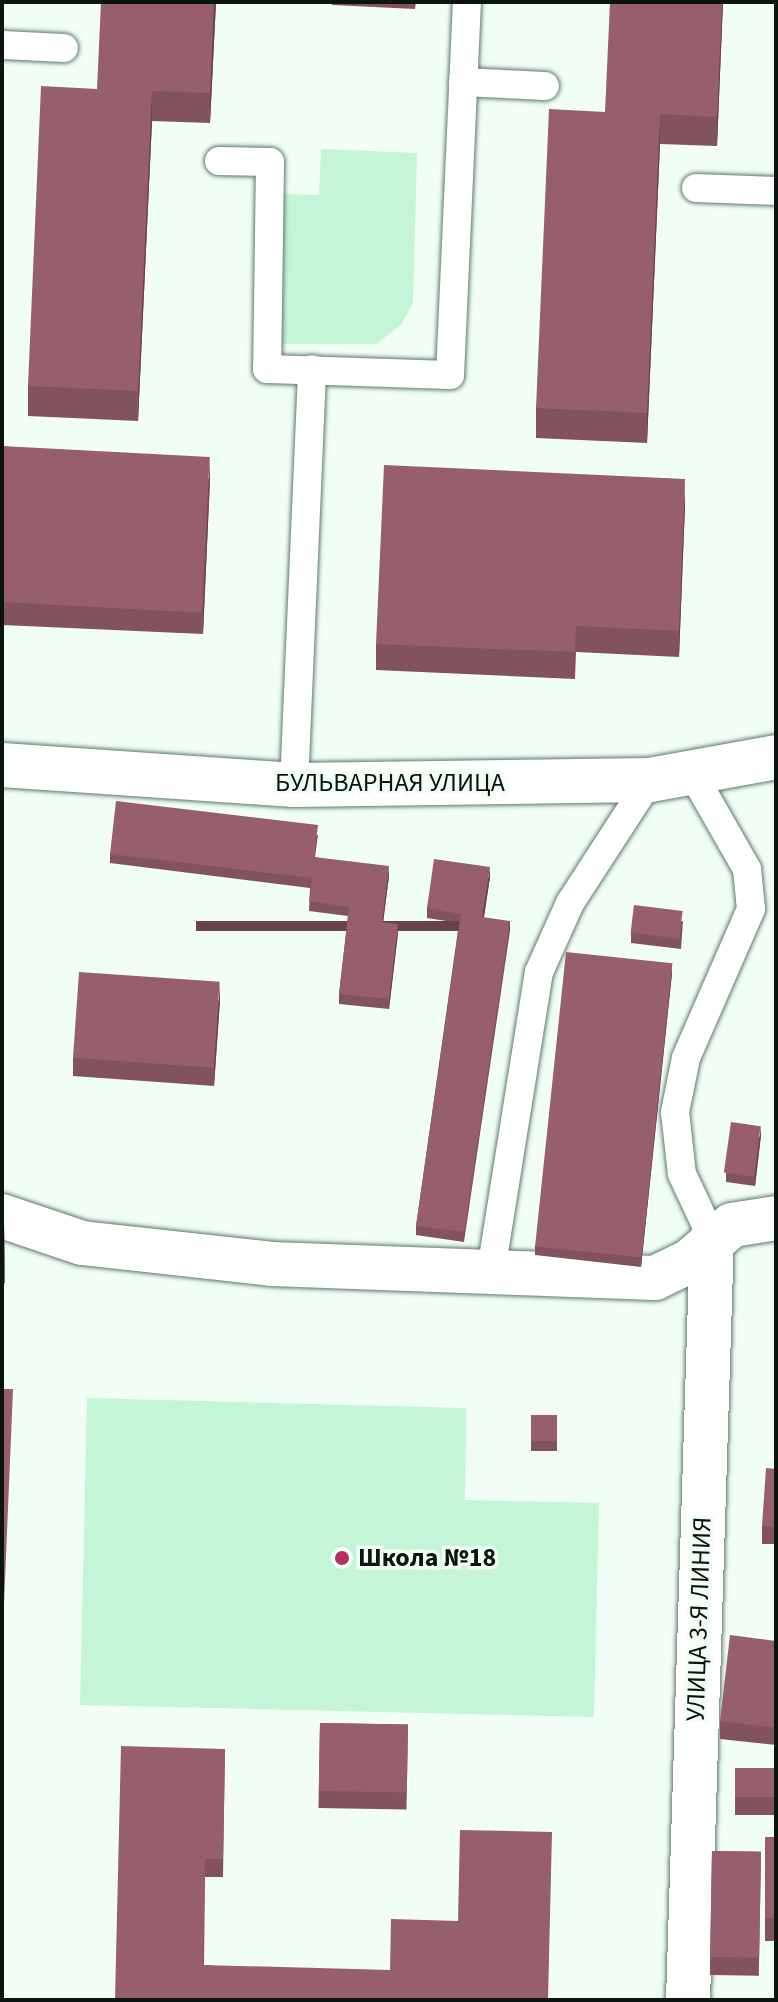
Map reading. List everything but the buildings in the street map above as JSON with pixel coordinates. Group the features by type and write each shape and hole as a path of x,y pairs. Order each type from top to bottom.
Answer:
{"street":[{"name":"БУЛЬВАРНАЯ УЛИЦА","path":"2,765 294,785 650,780 776,757"},
{"path":"2,1216 82,1243 272,1264 655,1278 690,1261 712,1238 732,1225 776,1218"},
{"name":"УЛИЦА 3-Я ЛИНИЯ","path":"688,2000 712,1238"}],"lane":[{"path":"219,161 270,162 267,369 450,375 467,2"},
{"path":"2,45 64,48"},
{"path":"463,82 545,86"},
{"path":"696,188 776,191"},
{"path":"294,785 312,369"},
{"path":"691,771 747,869 751,909 686,1058 675,1112 682,1174 712,1238"},
{"path":"491,1271 539,972 570,903 650,780"}],"green space":[{"path":"321,149 417,153 413,302 401,325 376,344 279,344 284,194 319,195"},
{"path":"87,1398 466,1408 465,1500 599,1503 594,1717 80,1705"}],"place":[{"name":"Школа №18","path":"342,1558"}]}
